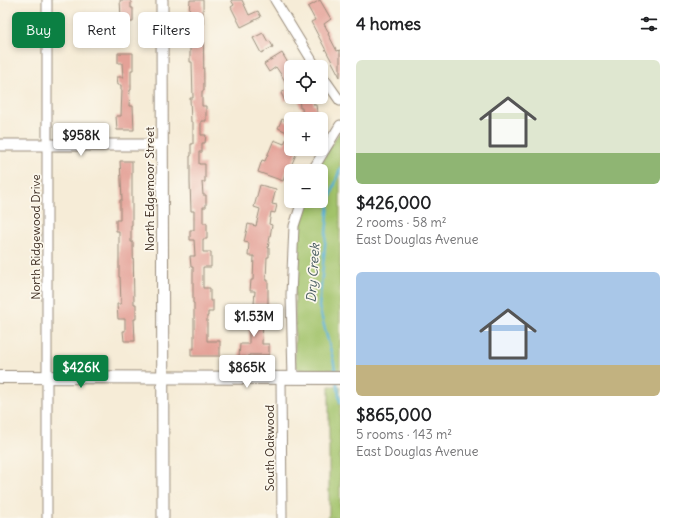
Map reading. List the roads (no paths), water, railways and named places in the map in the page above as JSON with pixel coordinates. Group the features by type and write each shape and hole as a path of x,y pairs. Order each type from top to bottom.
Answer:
{"main road":[{"path":"0,378 336,378"}],"street":[{"name":"North Ridgewood Drive","path":"47,0 47,518"},
{"name":"North Edgemoor Street","path":"162,0 163,518"},
{"path":"275,0 312,60"},
{"path":"328,84 340,101"},
{"path":"316,164 340,125"},
{"path":"0,146 162,146"},
{"name":"South Oakwood","path":"282,518 294,226 300,208"}],"waterway":[{"name":"Dry Creek","path":"336,373 319,307 329,203 340,168"},
{"name":"Dry Creek","path":"337,382 340,402"}]}
